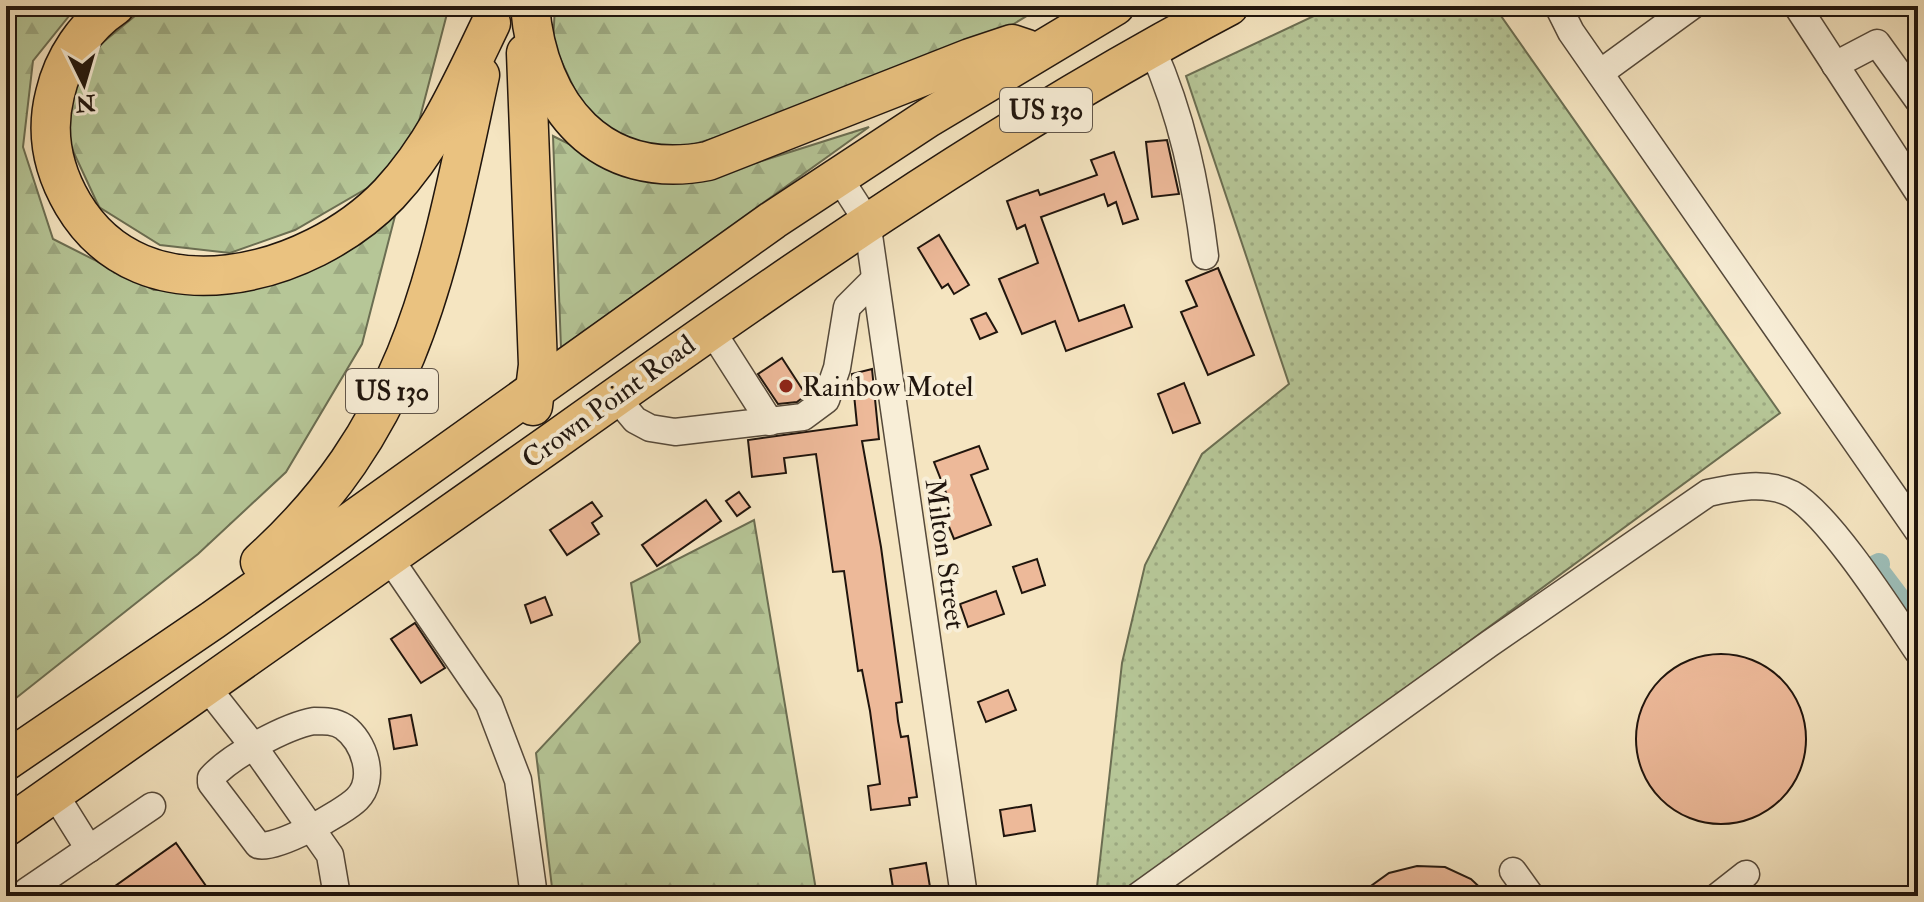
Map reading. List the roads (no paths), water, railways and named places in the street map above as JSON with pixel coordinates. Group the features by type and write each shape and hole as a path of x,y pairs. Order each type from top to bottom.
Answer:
{"highway":[{"path":"115,6 89,28 59,78 50,116 57,169 78,213 99,239 141,264 198,277 233,274 289,260 326,244 360,221 402,179 437,130 493,14"},
{"path":"529,6 539,65 565,113 584,133 606,147 636,159 665,165 695,164 722,156 1012,44 1037,52"},
{"path":"422,533 513,446 527,423 538,387 526,49 529,6"},
{"path":"136,670 213,620 838,176 1115,6"},
{"name":"Crown Point Road","path":"6,827 710,328 867,221 1152,48 1229,6"},
{"name":"US 130","path":"6,761 136,670 313,511 345,471 383,410 415,331 443,242 493,14"}],"street":[{"path":"1544,6 1571,32"},
{"path":"1558,6 1571,32 1918,531"},
{"path":"1600,73 1692,6"},
{"path":"1797,6 1918,192"},
{"path":"1835,65 1877,43 1918,100"},
{"path":"1152,48 1175,103 1192,165 1205,256"},
{"path":"838,176 867,221"},
{"name":"Milton Street","path":"867,221 964,896"},
{"path":"615,396 635,420 650,428 675,432 803,417 826,400 835,377 847,307 874,280"},
{"path":"710,328 770,422"},
{"path":"1138,896 1489,644 1708,493 1745,485 1792,494 1814,513 1867,576 1918,652"},
{"path":"388,556 489,704 518,780 534,896"},
{"path":"206,686 254,747 334,866 337,896"},
{"path":"331,721 346,728 366,759 367,775 357,799 310,828 269,847 258,845 211,783 215,774 254,747 301,723 331,721"},
{"path":"54,793 89,849"},
{"path":"27,891 152,806"},
{"path":"1513,871 1531,896"},
{"path":"1718,896 1746,874"}],"waterway":[{"path":"1879,564 1875,566 1918,623"}],"place":[{"name":"Rainbow Motel","path":"786,386"}]}
